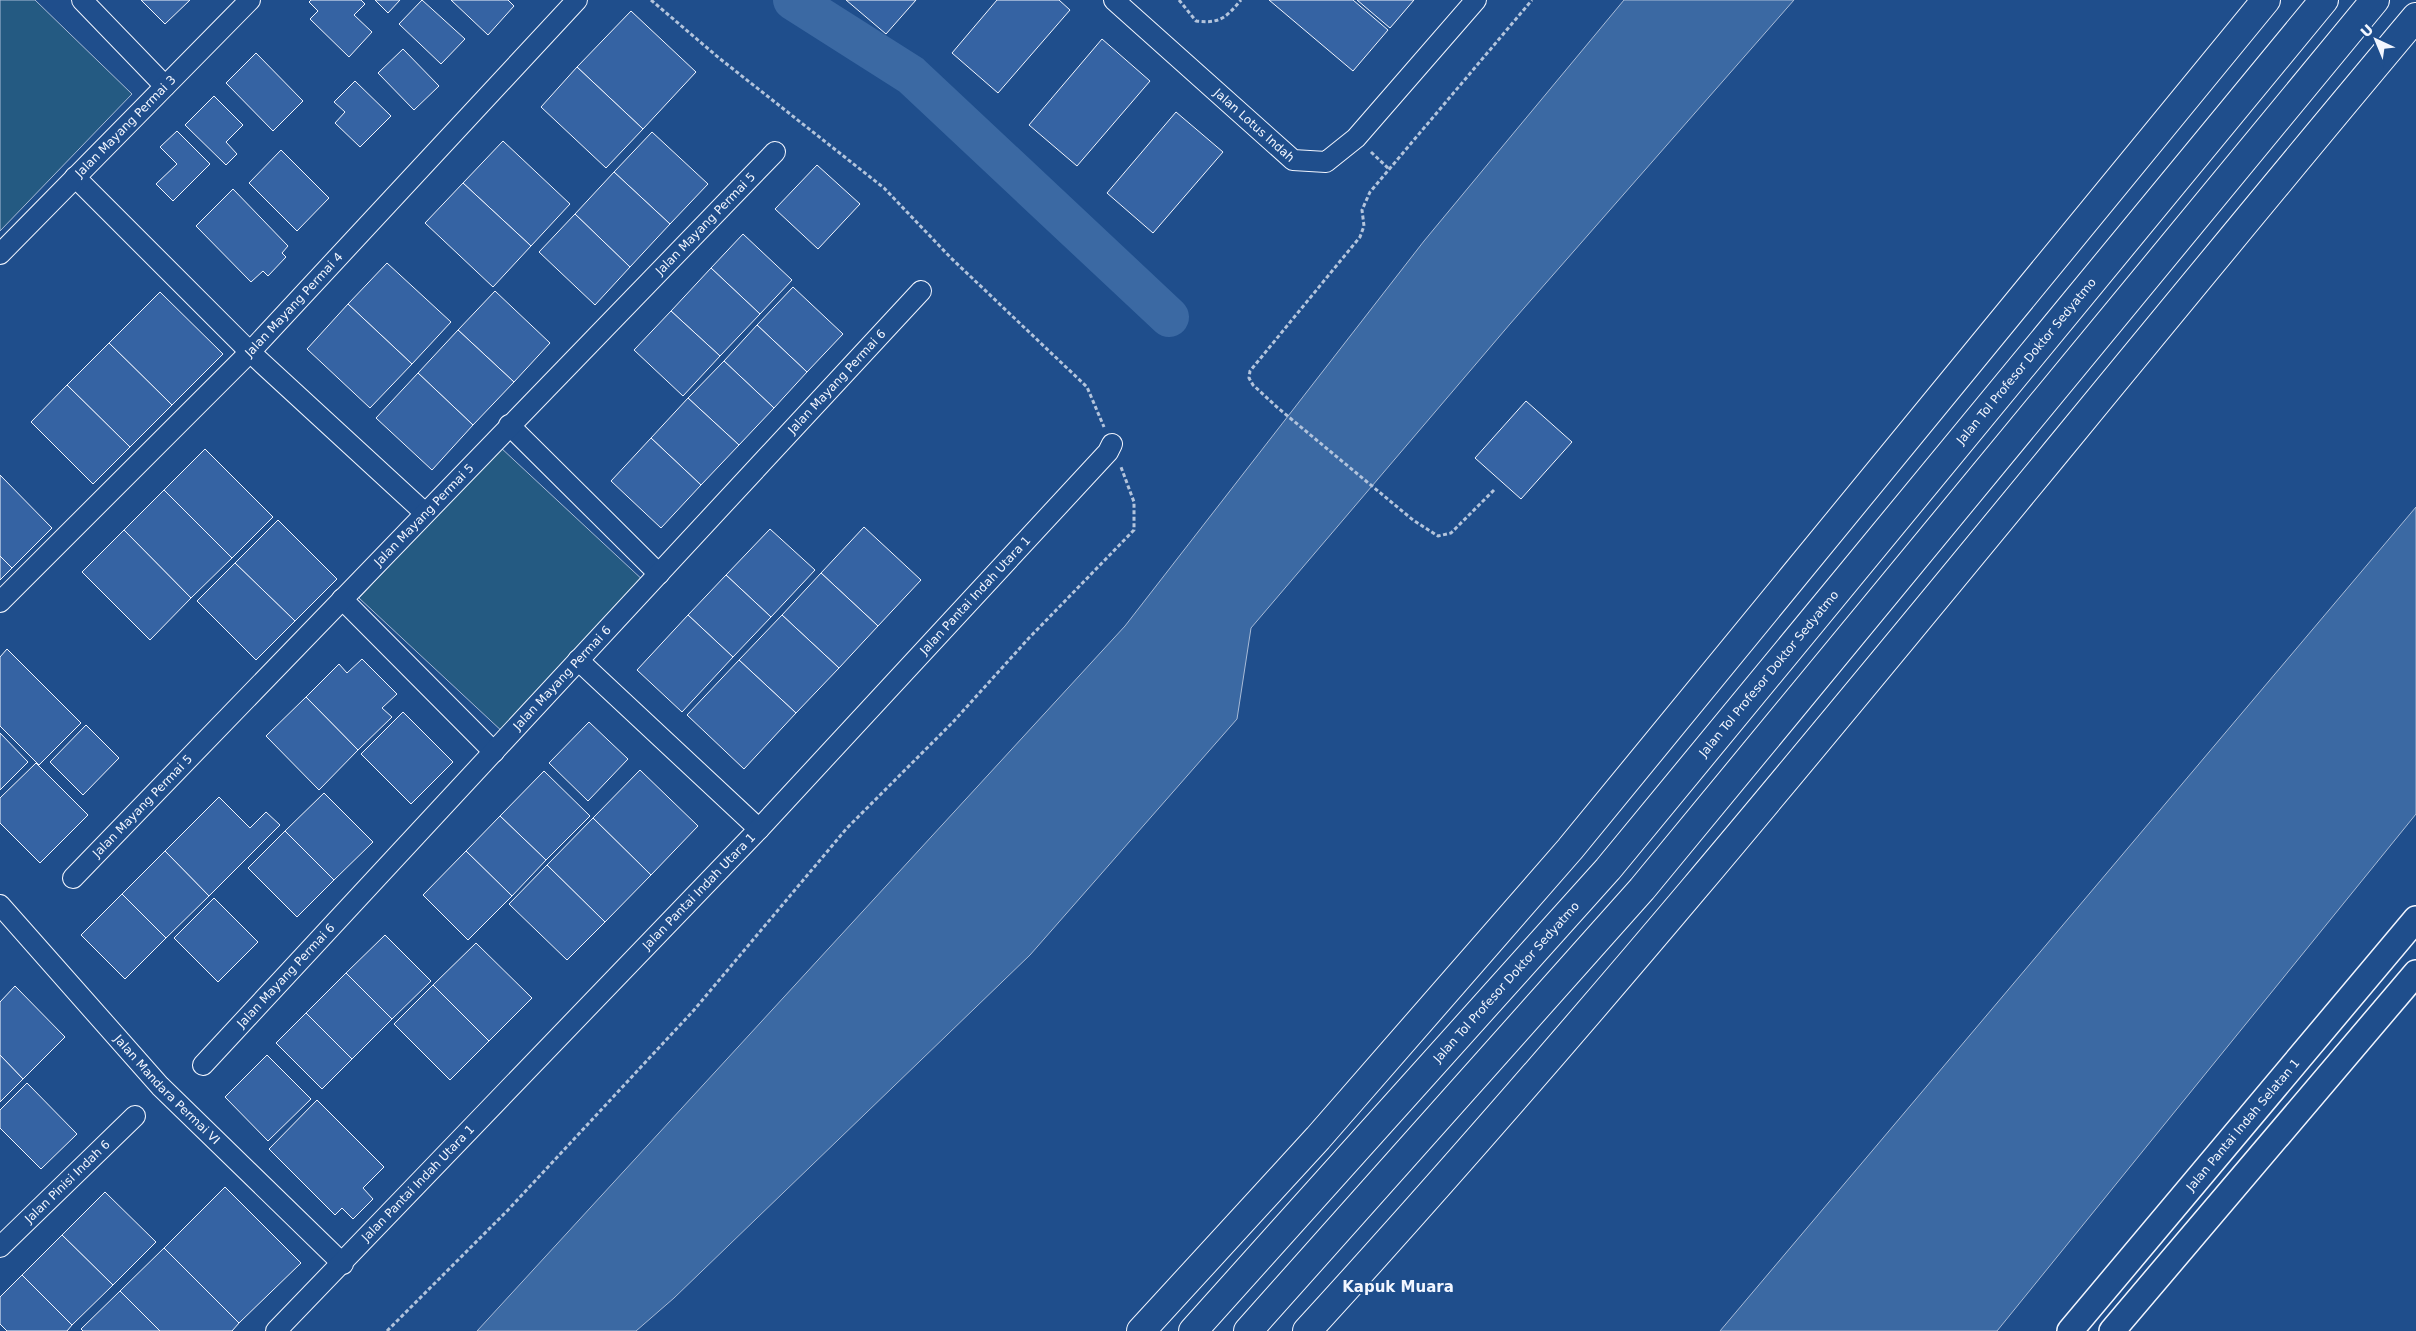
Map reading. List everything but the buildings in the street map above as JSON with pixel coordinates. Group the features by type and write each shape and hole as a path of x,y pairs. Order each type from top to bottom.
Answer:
{"highway":[{"path":"1141,1331 1318,1138 1570,849 2266,0"},
{"name":"Jalan Tol Profesor Doktor Sedyatmo","path":"1193,1331 1608,869 2324,0"},
{"path":"1248,1331 1642,889 2375,0"},
{"path":"1307,1331 1402,1227 1682,905 2416,17"}],"street":[{"path":"82,0 165,86"},
{"name":"Jalan Mayang Permai 3","path":"0,254 250,0"},
{"name":"Jalan Mayang Permai 4","path":"0,602 250,352 577,0"},
{"name":"Jalan Lotus Indah","path":"1114,0 1293,160 1326,162 1356,138 1476,0"},
{"name":"Jalan Mayang Permai 5","path":"73,878 775,152"},
{"path":"75,177 250,352 425,514"},
{"name":"Jalan Mayang Permai 6","path":"203,1065 921,291"},
{"path":"509,425 658,574"},
{"name":"Jalan Pantai Indah Utara 1","path":"276,1331 343,1264 759,829 1108,452 1112,444"},
{"path":"342,599 494,752"},
{"path":"578,660 759,829"},
{"name":"Jalan Mandara Permai VI","path":"0,904 160,1086 343,1264"},
{"name":"Jalan Pantai Indah Selatan 1","path":"2070,1331 2416,919"},
{"path":"2112,1331 2416,973"},
{"name":"Jalan Pinisi Indah 6","path":"0,1247 135,1116"}],"path":[{"path":"387,1331 508,1210 694,1010 847,828 952,722 1029,638 1134,530 1134,502 1088,387 951,258 884,188 719,58 651,0"},
{"path":"1179,0 1196,21 1213,23 1231,12 1241,0"},
{"path":"1494,490 1451,533 1438,536 1413,520 1278,408 1253,385 1249,378 1250,371 1360,237 1364,226 1362,210 1370,192 1532,0"},
{"path":"1356,138 1390,170"}],"shaded area":[{"path":"0,0 35,0 132,94 0,231"},
{"path":"1624,0 1794,0 1510,324 1251,628 1237,719 1030,955 674,1298 636,1331 477,1331 1125,626 1424,241"},
{"path":"500,447 646,583 505,734 359,598"},
{"path":"2416,507 2416,814 1997,1331 1720,1331"}],"waterway":[{"path":"793,0 911,75 1169,317"}],"district":[{"name":"Kapuk Muara","path":"1398,1287"}]}
